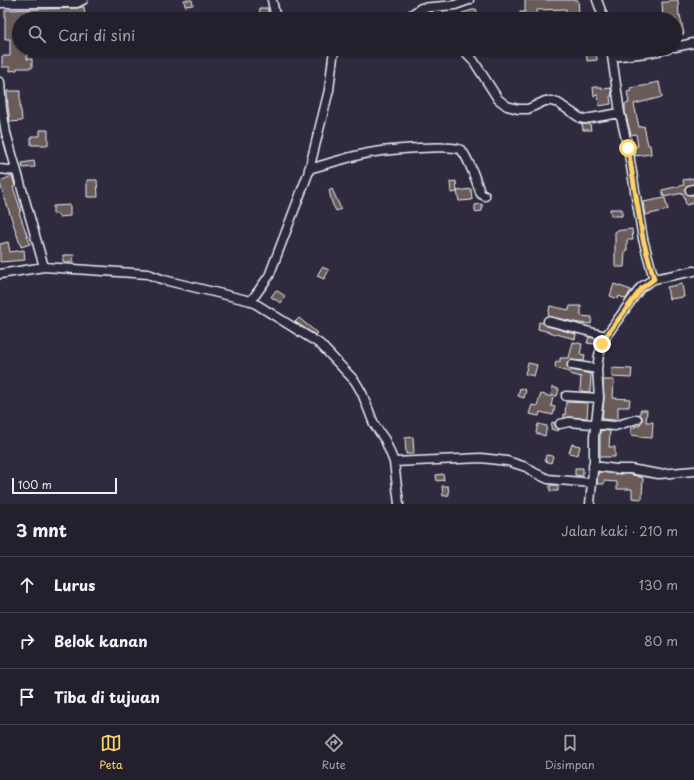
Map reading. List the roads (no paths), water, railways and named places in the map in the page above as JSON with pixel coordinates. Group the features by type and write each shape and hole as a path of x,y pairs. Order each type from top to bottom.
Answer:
{"street":[{"path":"0,3 52,1 77,3 83,0"},
{"path":"272,0 275,12"},
{"path":"415,12 421,8 454,5 469,0"},
{"path":"597,0 601,12"},
{"path":"436,7 438,12"},
{"path":"682,46 694,43"},
{"path":"251,301 269,276 309,169 329,90 333,56"},
{"path":"469,56 498,99 507,106 528,109 545,101 551,100 580,118 585,119 620,113"},
{"path":"612,56 620,113 630,155 643,239 654,279"},
{"path":"0,82 6,133 44,267"},
{"path":"309,169 374,152 454,148 460,150 468,161 480,192 485,196"},
{"path":"0,169 16,171"},
{"path":"0,274 44,267 148,274 164,280 251,301 320,344 355,381 362,393 374,424 385,440 394,462 399,504"},
{"path":"590,504 595,425 599,398 597,369 599,355 606,336 642,288 654,279 694,271"},
{"path":"548,321 606,336"},
{"path":"572,365 597,369"},
{"path":"566,396 599,398"},
{"path":"560,424 568,422 615,426 637,419"},
{"path":"394,462 481,458 503,461 526,467 548,479 592,483"},
{"path":"593,466 630,469 659,474 694,471"}]}
